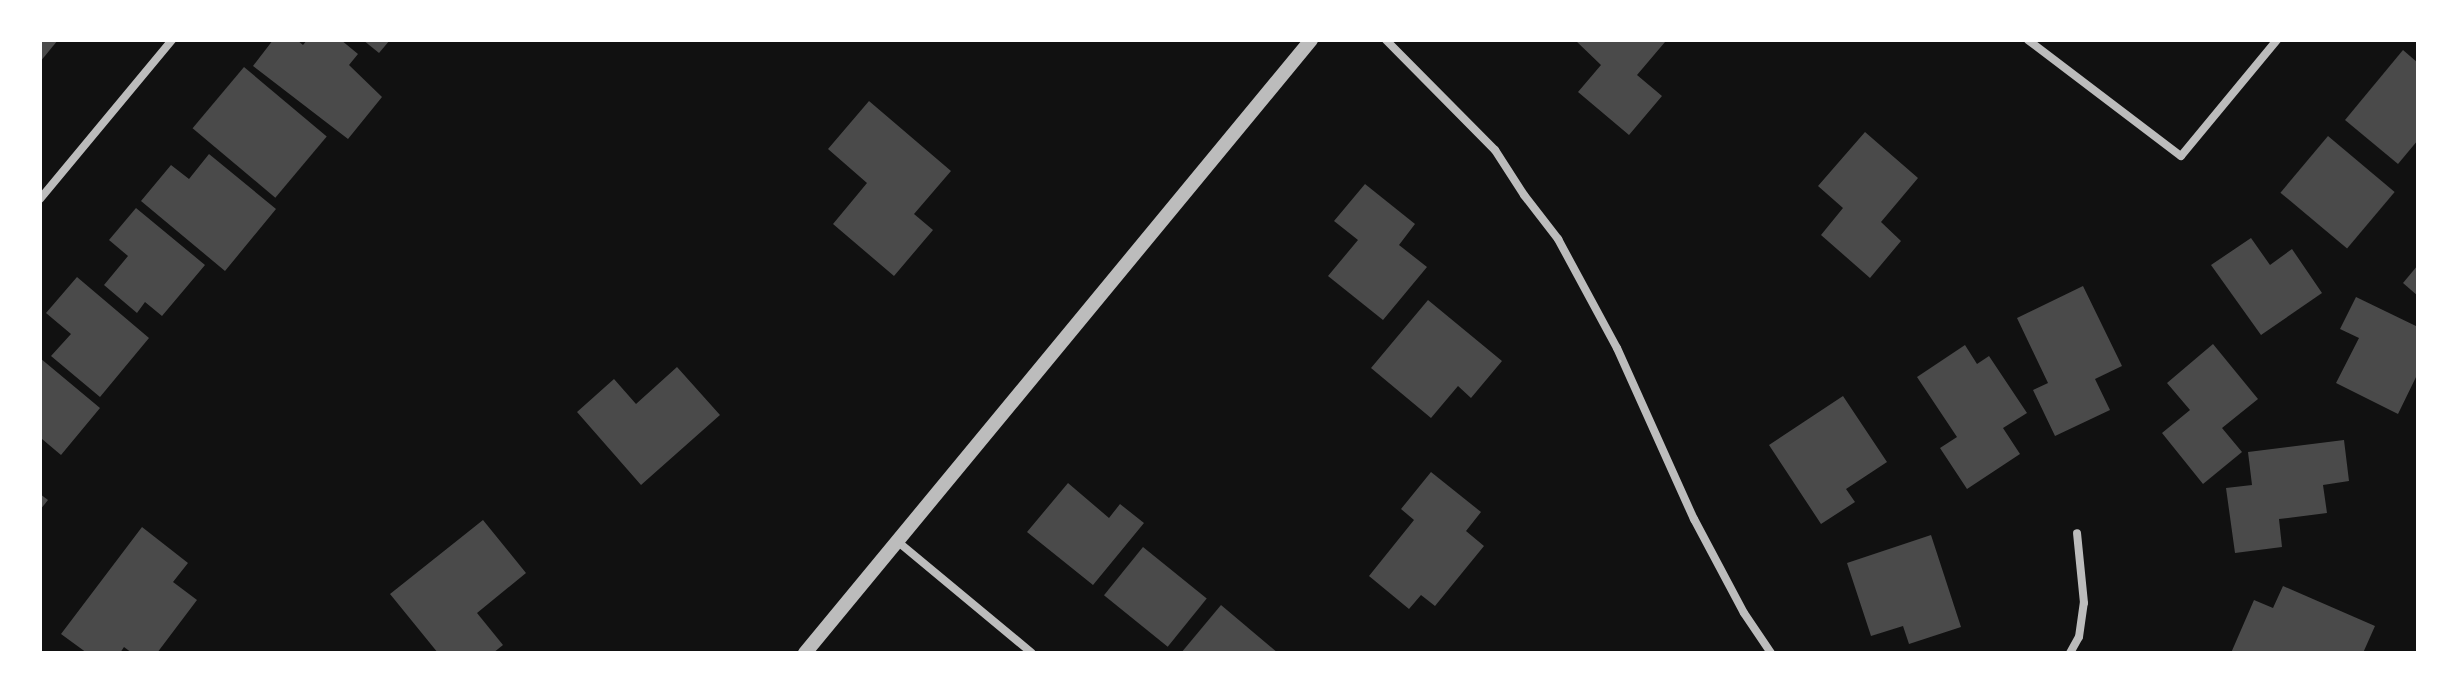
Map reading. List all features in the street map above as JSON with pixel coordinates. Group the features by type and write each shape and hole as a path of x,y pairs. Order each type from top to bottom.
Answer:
{"street":[{"path":"40,199 172,40"},
{"path":"805,653 1311,40"},
{"path":"1386,40 1495,150 1558,239 1617,348 1694,519 1744,613 1771,653"},
{"path":"2028,40 2181,156 2277,40"},
{"path":"2070,653 2079,637 2084,603 2077,533"},
{"path":"897,541 1032,653"}],"building":[{"path":"40,40 58,40 40,62"},
{"path":"273,40 297,40 303,45 307,40 341,40 358,54 349,65 382,97 348,139 253,66"},
{"path":"363,40 390,40 379,53"},
{"path":"1575,40 1665,42 1637,75 1662,96 1629,135 1578,92 1601,65"},
{"path":"2403,50 2418,63 2418,140 2398,164 2345,120"},
{"path":"244,67 327,136 275,198 193,128"},
{"path":"869,101 951,171 914,214 933,230 894,276 833,224 867,183 828,149"},
{"path":"1865,132 1918,178 1881,222 1901,241 1870,278 1821,235 1843,208 1818,186"},
{"path":"2328,136 2395,192 2347,249 2280,193"},
{"path":"209,154 276,209 225,271 141,201 171,165 189,179"},
{"path":"1365,184 1415,224 1399,245 1427,267 1383,320 1328,276 1358,240 1334,221"},
{"path":"136,208 205,265 162,316 145,302 137,313 104,285 128,256 109,240"},
{"path":"2251,238 2270,265 2292,249 2322,293 2261,335 2211,265"},
{"path":"2418,265 2418,296 2403,283"},
{"path":"77,277 149,338 100,397 51,356 71,334 46,313"},
{"path":"2083,286 2122,366 2095,379 2110,410 2055,436 2033,390 2048,383 2017,318"},
{"path":"2356,297 2418,327 2418,373 2398,414 2336,383 2359,338 2340,329"},
{"path":"1428,300 1502,361 1471,398 1458,386 1431,418 1371,368"},
{"path":"2213,344 2258,399 2222,428 2242,452 2203,484 2162,433 2190,410 2167,383"},
{"path":"1965,345 1977,364 1989,356 2027,413 2003,428 2020,454 1967,489 1940,448 1957,437 1917,377"},
{"path":"40,358 100,408 61,455 42,439 40,442"},
{"path":"677,367 720,415 641,485 577,412 614,379 636,404"},
{"path":"1843,396 1887,462 1846,489 1855,502 1821,524 1769,445"},
{"path":"2344,440 2349,481 2323,485 2327,513 2279,519 2282,547 2235,553 2226,488 2252,485 2248,452"},
{"path":"1431,472 1481,512 1466,531 1484,546 1435,606 1421,595 1409,609 1369,576 1414,520 1401,509"},
{"path":"1068,483 1109,518 1120,504 1144,523 1093,585 1027,532"},
{"path":"40,494 48,500 40,510"},
{"path":"483,520 526,573 477,613 503,645 493,653 438,653 390,594"},
{"path":"142,527 188,563 173,582 197,600 157,653 132,653 124,647 120,653 87,653 61,634"},
{"path":"1931,535 1961,627 1909,644 1903,626 1871,636 1847,563"},
{"path":"1143,547 1207,599 1168,647 1104,595"},
{"path":"2283,586 2375,626 2363,653 2231,653 2254,600 2273,608"},
{"path":"1221,605 1278,653 1181,653"}]}
